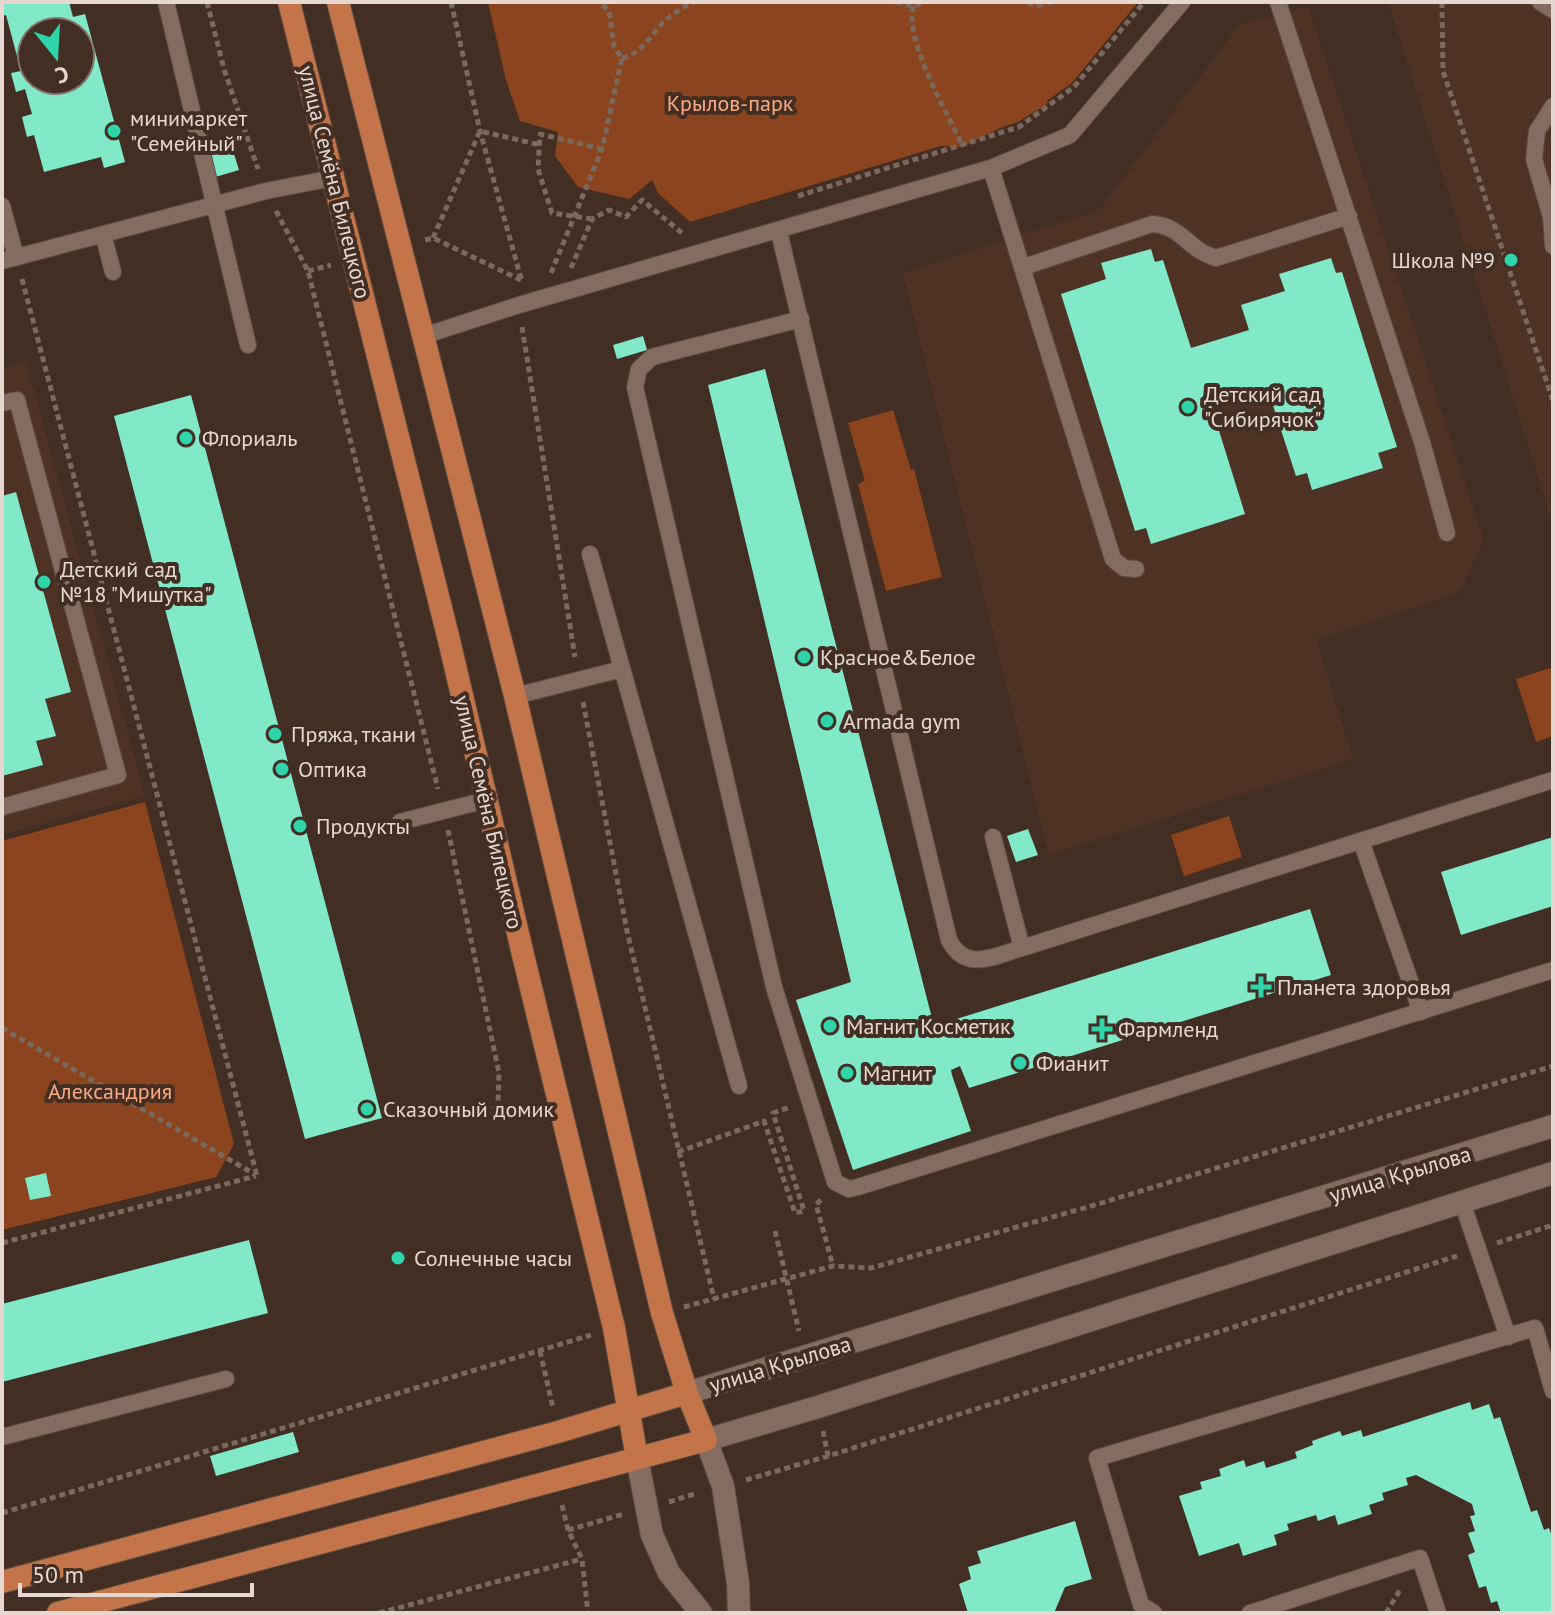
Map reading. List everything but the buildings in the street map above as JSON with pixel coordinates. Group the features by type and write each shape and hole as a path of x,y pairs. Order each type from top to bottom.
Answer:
{"main road":[{"name":"улица Семёна Билецкого","path":"289,2 355,258 614,1328 652,1535 669,1573 701,1613"},
{"path":"338,2 515,696 662,1313 687,1393 723,1486 738,1583 739,1613"},
{"name":"улица Крылова","path":"2,1582 558,1432 1553,1126"},
{"name":"улица Крылова","path":"58,1613 706,1440 1553,1173"}],"lane":[{"path":"166,2 248,345"},
{"path":"423,336 519,305 991,168 1070,135 1182,2"},
{"path":"1278,2 1422,442 1447,533"},
{"path":"1540,2 1553,10"},
{"path":"1553,106 1537,131 1534,159 1551,217 1553,246"},
{"path":"991,168 1113,559 1124,568 1136,569"},
{"path":"2,206 7,255 103,234 266,191 333,178"},
{"path":"1024,267 1152,224 1170,225 1202,254 1216,258 1349,216"},
{"path":"779,232 949,940 955,952 965,959 978,960 1022,948 1553,780"},
{"path":"103,234 113,272"},
{"path":"801,319 652,357 639,369 635,387 774,987 835,1182 849,1189 858,1187 1553,970"},
{"path":"2,403 17,400 118,775 2,807"},
{"path":"590,554 739,1086"},
{"path":"515,696 622,669"},
{"path":"400,822 486,800"},
{"path":"993,837 1022,948"},
{"path":"1361,841 1421,1012"},
{"path":"1462,1202 1508,1337"},
{"path":"1154,1613 1141,1605 1097,1458 1535,1328 1553,1391"},
{"path":"2,1437 226,1379"},
{"path":"1250,1613 1420,1558 1438,1613"}],"path":[{"path":"207,2 224,69 266,191 308,271 444,810 499,1073 498,1103 485,1120"},
{"path":"451,2 480,131 522,281 519,305 579,680 627,931 714,1299"},
{"path":"584,265 551,275 602,149 622,58 614,47 609,11 599,2"},
{"path":"622,58 634,55 665,21 695,2"},
{"path":"896,2 913,6 926,2"},
{"path":"1028,2 1035,6 1053,2"},
{"path":"785,200 1019,127 1074,87 1144,2"},
{"path":"1442,2 1443,71 1553,401"},
{"path":"913,6 910,17 913,37 962,145"},
{"path":"480,131 540,145"},
{"path":"480,131 433,238 522,281 537,278"},
{"path":"602,149 540,134 538,169 552,213 592,219 609,210 626,217 642,200 682,233 668,237"},
{"path":"570,269 592,219"},
{"path":"7,255 257,1176"},
{"path":"2,1028 257,1176"},
{"path":"662,1313 833,1266 871,1268 1103,1203 1553,1066"},
{"path":"678,1152 764,1121 795,1213 804,1211 773,1113"},
{"path":"2,1243 257,1176"},
{"path":"816,1204 833,1266"},
{"path":"568,1530 828,1456 1553,1225"},
{"path":"2,1513 614,1328"},
{"path":"379,1613 582,1559"}],"shaded area":[{"name":"Школа №9","path":"1388,2 1553,2 1553,520 1551,518"},
{"name":"Детский сад \"Сибирячок\"","path":"1308,6 1484,540 1459,593 1316,639 1353,759 1049,855 903,273 1099,210 1239,25"},
{"name":"Детский сад №18 \"Мишутка\"","path":"26,362 145,796 2,835 2,369"}],"green space":[{"name":"Крылов-парк","path":"488,2 1138,2 1072,83 1018,122 962,147 941,146 690,222 658,193 652,180 629,199 578,187 555,156 558,132 520,121 506,80"},
{"path":"893,410 911,470 914,469 942,577 886,591 858,484 865,481 848,423"},
{"path":"1553,667 1553,736 1536,742 1516,679"},
{"name":"Александрия","path":"145,802 234,1144 216,1177 2,1230 2,841"},
{"path":"1229,816 1242,857 1184,876 1171,835"}],"place":[{"name":"минимаркет \"Семейный\"","path":"114,131"},
{"name":"Школа №9","path":"1511,260"},
{"name":"Детский сад \"Сибирячок\"","path":"1188,407"},
{"name":"Флориаль","path":"186,438"},
{"name":"Детский сад №18 \"Мишутка\"","path":"44,582"},
{"name":"Красное&Белое","path":"804,657"},
{"name":"Armada gym","path":"827,721"},
{"name":"Пряжа, ткани","path":"275,734"},
{"name":"Оптика","path":"282,769"},
{"name":"Продукты","path":"300,826"},
{"name":"Планета здоровья","path":"1261,987"},
{"name":"Магнит Косметик","path":"830,1026"},
{"name":"Фармленд","path":"1102,1029"},
{"name":"Фианит","path":"1020,1063"},
{"name":"Магнит","path":"847,1073"},
{"name":"Сказочный домик","path":"367,1109"},
{"name":"Солнечные часы","path":"398,1258"}]}
